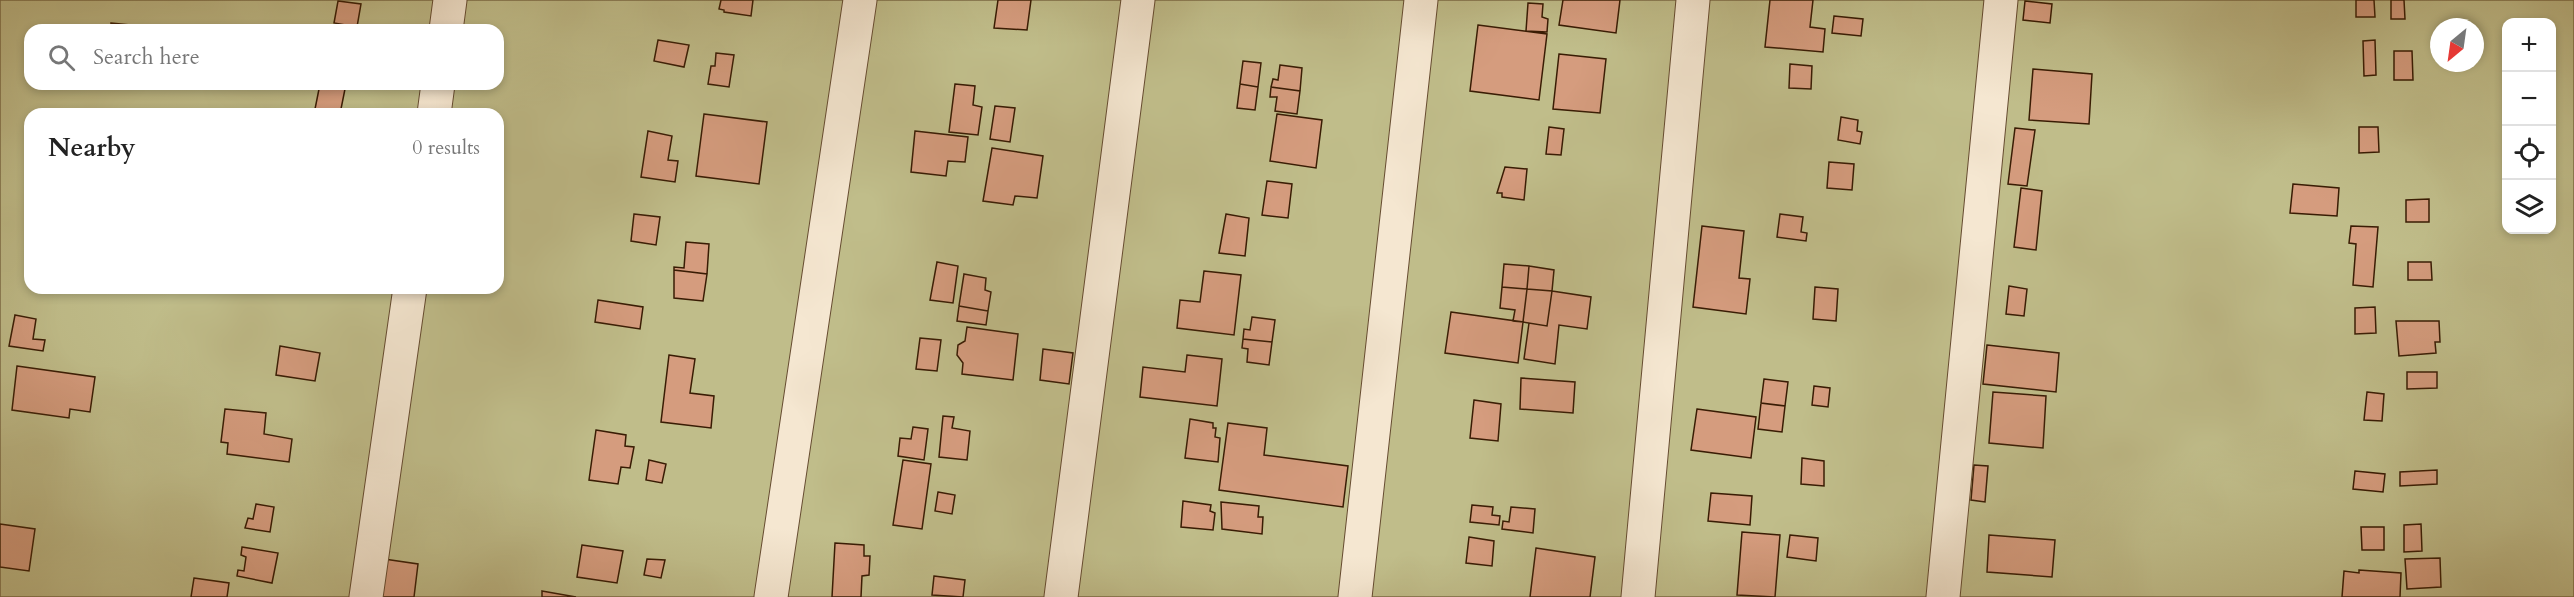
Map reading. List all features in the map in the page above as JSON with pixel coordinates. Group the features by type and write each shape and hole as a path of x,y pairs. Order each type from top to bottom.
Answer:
{"street":[{"path":"447,24 450,0"},
{"path":"771,597 860,0"},
{"path":"1061,597 1138,0"},
{"path":"1355,597 1420,0"},
{"path":"1638,597 1693,0"},
{"path":"1943,597 2001,0"},
{"path":"435,108 437,90"},
{"path":"366,597 409,294"}],"shaded area":[{"path":"0,0 2574,0 2574,597 0,597"}],"building":[{"path":"721,0 753,0 751,16 724,12 719,9"},
{"path":"998,0 1031,0 1027,30 994,28"},
{"path":"1563,0 1620,0 1616,33 1559,25"},
{"path":"1770,0 1813,0 1810,27 1825,29 1823,52 1765,47"},
{"path":"2356,0 2374,0 2375,17 2356,17"},
{"path":"2391,0 2404,0 2405,19 2391,19"},
{"path":"338,1 361,4 358,24 334,23"},
{"path":"2025,1 2052,4 2050,23 2023,20"},
{"path":"1528,3 1543,4 1542,17 1548,19 1547,32 1526,31"},
{"path":"1834,16 1863,19 1861,36 1832,33"},
{"path":"1478,25 1547,34 1539,100 1470,91"},
{"path":"658,40 689,45 684,67 654,61"},
{"path":"2375,40 2376,75 2364,76 2363,41"},
{"path":"2394,51 2412,51 2413,80 2394,80"},
{"path":"716,53 734,55 729,87 708,84 711,66 715,66"},
{"path":"1559,54 1606,59 1600,113 1553,109"},
{"path":"1243,61 1261,63 1258,87 1240,84"},
{"path":"1790,64 1812,66 1811,89 1789,88"},
{"path":"1280,65 1302,68 1300,91 1271,87 1273,79 1278,80"},
{"path":"2033,69 2092,74 2089,124 2029,120"},
{"path":"955,84 975,86 973,105 982,107 978,135 949,132"},
{"path":"1240,84 1258,87 1255,110 1237,108"},
{"path":"1271,87 1300,91 1297,114 1275,111 1277,97 1270,97"},
{"path":"319,90 345,90 341,108 315,108"},
{"path":"995,106 1015,108 1010,142 990,139"},
{"path":"704,114 767,122 759,184 696,176"},
{"path":"1277,114 1322,120 1316,168 1270,161"},
{"path":"1841,117 1858,120 1857,131 1862,132 1860,144 1838,140"},
{"path":"1549,127 1564,129 1561,155 1546,154"},
{"path":"2359,127 2378,127 2379,152 2359,153"},
{"path":"2015,128 2035,130 2027,186 2008,184"},
{"path":"648,131 672,136 668,160 678,161 675,182 641,177"},
{"path":"915,131 968,137 965,162 948,161 946,176 911,172"},
{"path":"992,148 1043,156 1037,198 1015,196 1013,205 983,201"},
{"path":"1829,162 1854,164 1852,190 1827,188"},
{"path":"1505,167 1527,169 1524,200 1502,197 1502,193 1497,193"},
{"path":"1267,181 1292,184 1288,218 1262,215"},
{"path":"2293,184 2339,188 2337,216 2290,213"},
{"path":"2021,188 2042,191 2036,250 2014,247"},
{"path":"2429,199 2429,222 2406,222 2406,200"},
{"path":"634,214 660,217 656,245 631,241"},
{"path":"1226,214 1249,218 1245,256 1219,253"},
{"path":"1780,214 1803,217 1801,232 1807,233 1806,241 1777,237"},
{"path":"1702,226 1744,231 1739,278 1750,279 1746,314 1693,307"},
{"path":"2351,226 2378,227 2373,287 2353,285 2356,244 2349,243"},
{"path":"686,242 709,244 707,274 674,270 674,267 684,268"},
{"path":"937,262 958,266 953,303 930,300"},
{"path":"2408,262 2431,262 2432,280 2408,280"},
{"path":"1504,264 1529,266 1527,289 1502,287"},
{"path":"1529,266 1554,270 1552,291 1527,289"},
{"path":"674,270 707,274 703,301 674,298"},
{"path":"1204,271 1241,275 1234,335 1177,328 1180,300 1200,302"},
{"path":"964,274 986,278 985,290 991,292 988,311 959,306"},
{"path":"2009,286 2027,289 2024,316 2006,314"},
{"path":"1502,287 1527,289 1523,322 1513,321 1515,310 1500,308"},
{"path":"1815,287 1838,289 1836,321 1813,319"},
{"path":"1527,289 1552,291 1547,326 1523,322"},
{"path":"1552,291 1591,297 1587,329 1559,325 1555,364 1524,359 1529,323 1547,326"},
{"path":"598,300 643,307 640,329 595,322"},
{"path":"959,306 988,311 986,325 957,321"},
{"path":"2375,307 2376,333 2355,334 2355,308"},
{"path":"1451,312 1523,322 1518,363 1445,353"},
{"path":"15,315 36,319 33,339 45,340 43,351 9,346"},
{"path":"1252,317 1275,320 1272,342 1243,339 1244,329 1250,330"},
{"path":"2396,321 2439,321 2440,342 2435,342 2436,353 2399,356"},
{"path":"967,327 1018,334 1013,380 962,374 963,363 957,355 958,345 965,341"},
{"path":"920,338 941,340 937,371 916,369"},
{"path":"1243,339 1272,342 1269,365 1247,362 1248,349 1242,348"},
{"path":"1987,345 2059,353 2056,392 1983,384"},
{"path":"280,346 320,353 315,381 276,375"},
{"path":"1043,349 1073,353 1069,384 1040,380"},
{"path":"669,355 695,359 690,393 714,396 711,428 661,422"},
{"path":"1187,355 1222,359 1217,406 1140,397 1143,367 1185,372"},
{"path":"17,366 95,377 90,412 70,409 69,418 12,410"},
{"path":"2407,372 2437,372 2437,388 2407,389"},
{"path":"1521,378 1575,382 1573,413 1520,409"},
{"path":"1764,379 1788,382 1785,406 1761,403"},
{"path":"1814,386 1830,388 1828,407 1812,405"},
{"path":"1993,392 2046,396 2043,448 1989,443"},
{"path":"2367,392 2384,394 2382,421 2364,420"},
{"path":"1474,400 1501,404 1498,441 1470,438"},
{"path":"1761,403 1785,406 1782,432 1758,429"},
{"path":"225,409 266,413 264,434 292,439 289,462 227,454 228,443 221,442"},
{"path":"1697,409 1756,417 1751,458 1691,450"},
{"path":"943,416 954,417 952,428 970,431 967,460 939,457"},
{"path":"1190,419 1213,423 1213,428 1216,428 1215,437 1220,438 1218,462 1185,458"},
{"path":"1228,423 1267,428 1264,455 1348,466 1343,507 1219,490"},
{"path":"913,427 928,429 924,460 898,456 900,438 911,439"},
{"path":"596,430 626,435 625,446 634,447 630,468 621,467 618,484 589,480"},
{"path":"1802,458 1824,461 1824,486 1801,484"},
{"path":"649,460 666,464 662,483 646,480"},
{"path":"903,460 931,464 922,529 893,525"},
{"path":"1974,465 1988,466 1985,502 1971,500"},
{"path":"2437,470 2437,484 2400,486 2400,472"},
{"path":"2355,471 2385,474 2383,492 2353,489"},
{"path":"938,492 955,495 952,514 935,511"},
{"path":"1711,493 1752,496 1750,525 1708,521"},
{"path":"1183,501 1211,505 1210,511 1215,513 1213,530 1181,527"},
{"path":"1221,502 1259,506 1258,517 1263,517 1262,534 1222,529"},
{"path":"256,504 274,507 270,532 245,528 248,518 253,519"},
{"path":"1472,505 1493,507 1492,515 1500,516 1499,525 1470,522"},
{"path":"1511,507 1535,509 1533,533 1502,529 1503,521 1509,522"},
{"path":"0,524 35,529 29,571 0,567"},
{"path":"2421,524 2422,551 2404,552 2404,525"},
{"path":"2361,527 2384,527 2384,550 2362,550"},
{"path":"1742,532 1780,535 1775,597 1737,595"},
{"path":"1790,535 1818,538 1816,561 1787,557"},
{"path":"1989,535 2055,540 2052,577 1987,572"},
{"path":"1469,537 1494,541 1492,566 1466,563"},
{"path":"835,543 864,545 864,556 870,556 869,575 862,576 861,597 832,597"},
{"path":"582,545 623,551 617,583 577,577"},
{"path":"242,547 278,553 272,583 237,576 238,570 244,571 246,557 241,555"},
{"path":"1536,548 1595,557 1590,597 1530,597"},
{"path":"2440,558 2441,587 2407,589 2405,559"},
{"path":"384,559 418,564 414,597 380,597"},
{"path":"647,559 665,560 661,578 644,575"},
{"path":"2359,570 2401,573 2400,597 2342,597 2344,571 2359,573"},
{"path":"934,576 965,580 963,597 932,595"},
{"path":"194,578 229,583 227,597 191,597"},
{"path":"542,591 576,597 542,597"}]}
